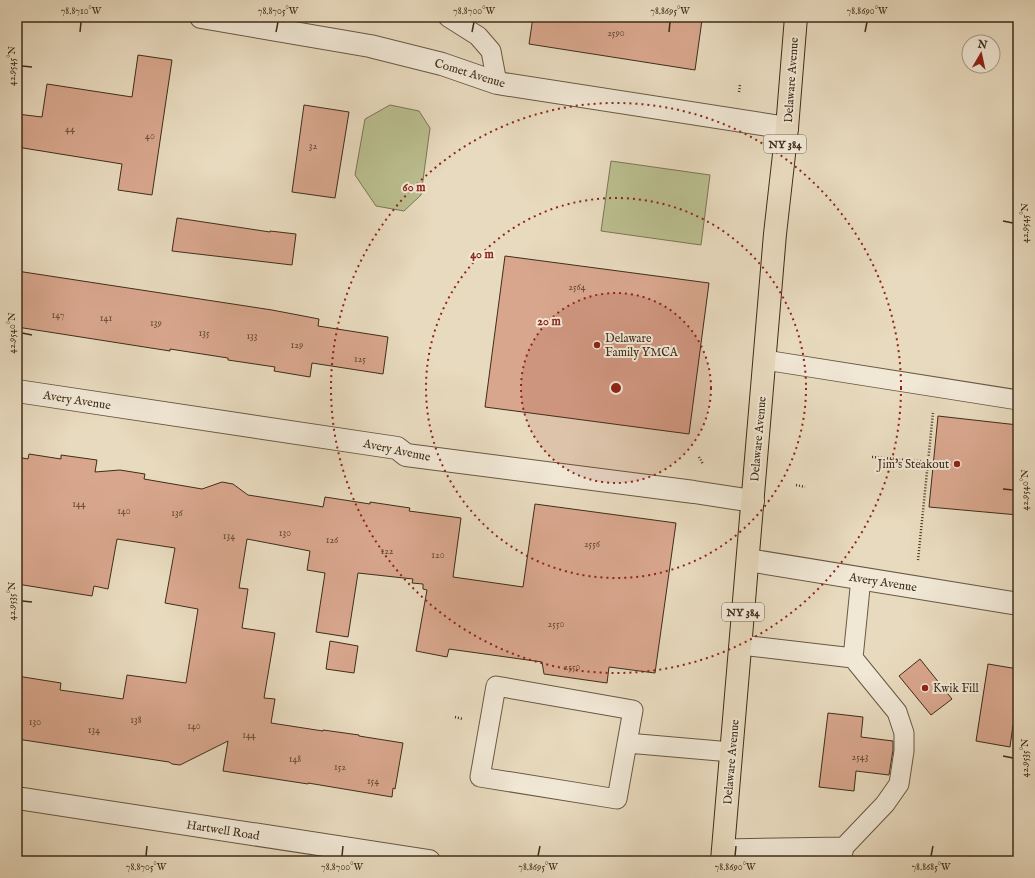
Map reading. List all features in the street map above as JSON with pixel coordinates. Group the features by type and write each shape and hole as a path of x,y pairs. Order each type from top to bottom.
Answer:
{"main road":[{"name":"Delaware Avenue","path":"722,855 732,752 775,234 787,128 796,17"}],"street":[{"name":"Comet Avenue","path":"201,17 370,46 442,64 497,83 787,128"},
{"name":"Avery Avenue","path":"17,391 397,448 406,454 414,456 753,501"},
{"name":"Avery Avenue","path":"748,560 1018,604"},
{"name":"Hartwell Road","path":"17,798 429,861"}],"lane":[{"path":"448,17 478,36 491,51 497,83"},
{"path":"765,360 1018,400"},
{"path":"853,658 861,578"},
{"path":"722,855 843,854 885,804 899,784 904,752 904,733 897,712 853,658 741,645"},
{"path":"496,686 632,710 627,743 617,799 480,777 496,686"},
{"path":"627,743 732,752"}],"path":[{"path":"739,94 740,84"},
{"path":"918,561 933,410"},
{"path":"699,457 703,464"},
{"path":"872,457 928,462"},
{"path":"796,485 805,487"}],"green space":[{"path":"390,105 419,111 430,128 421,195 404,211 376,206 355,175 365,119"},
{"path":"611,161 710,175 701,245 601,231"}],"building":[{"path":"533,17 682,17 702,20 695,70 529,44"},
{"path":"138,55 172,60 152,195 118,190 122,164 17,147 17,114 42,117 47,84 132,97"},
{"path":"304,105 349,112 335,198 292,192"},
{"path":"177,218 270,232 296,234 292,265 172,251"},
{"name":"Delaware Family YMCA","path":"505,256 709,283 689,434 485,407"},
{"path":"17,271 272,310 319,319 318,326 388,337 383,374 312,363 310,377 274,371 275,367 228,360 228,358 170,349 170,351 17,327"},
{"path":"938,416 1018,425 1018,515 929,507"},
{"path":"29,454 61,459 61,455 97,460 95,472 120,470 145,474 144,479 202,489 222,482 233,484 248,495 323,507 325,497 410,508 409,511 461,518 453,577 523,587 535,504 676,523 655,673 609,667 607,683 544,674 542,662 449,649 447,657 416,651 427,590 423,589 423,584 412,583 413,579 358,573 348,637 316,632 325,573 307,570 310,551 247,539 239,588 248,589 242,628 275,633 264,698 275,699 271,723 359,735 403,743 395,789 393,788 392,797 223,771 228,741 180,765 169,762 17,739 17,676 61,683 60,690 123,699 127,675 186,683 198,609 165,603 175,548 117,539 108,589 94,586 92,596 17,584 17,457 28,459"},
{"path":"330,641 358,646 354,673 326,669"},
{"name":"Kwik Fill","path":"920,659 952,699 931,715 899,676"},
{"path":"988,664 1018,669 1018,707 1015,726 1013,725 1010,747 976,741"},
{"path":"828,713 863,717 861,737 893,741 889,775 856,771 854,791 819,787"}],"place":[{"name":"Delaware Family YMCA","path":"597,345"},
{"name":"Jim's Steakout","path":"957,464"},
{"name":"Kwik Fill","path":"925,688"}]}
